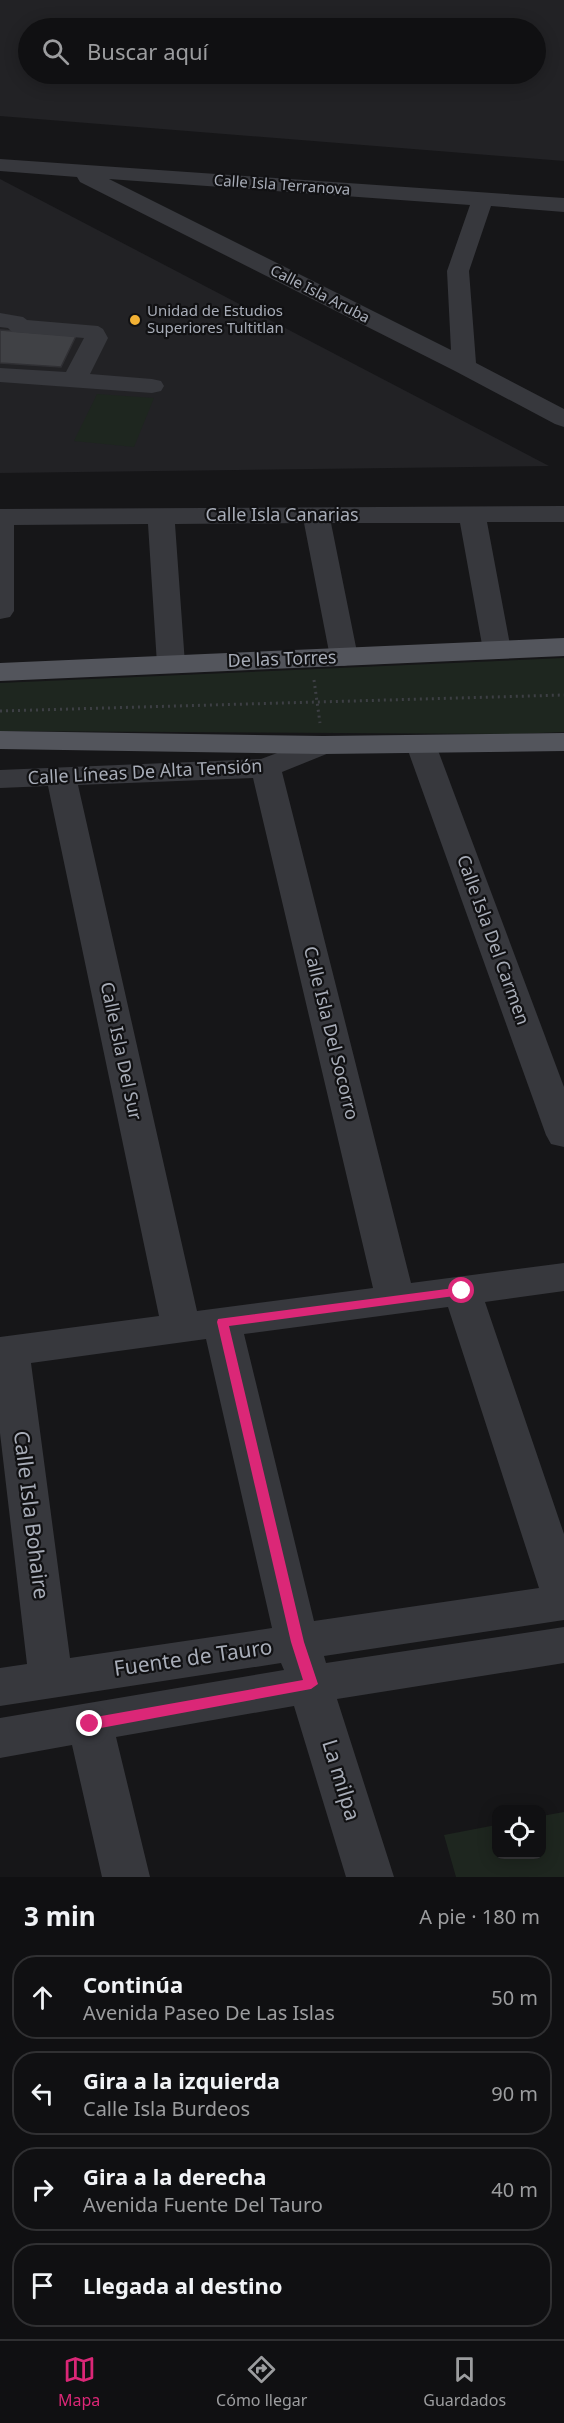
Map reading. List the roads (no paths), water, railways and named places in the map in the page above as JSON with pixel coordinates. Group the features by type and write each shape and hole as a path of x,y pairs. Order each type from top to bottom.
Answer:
{"main road":[{"name":"De las Torres","path":"0,672 564,647"},
{"name":"Calle Líneas De Alta Tensión","path":"0,740 323,745 564,742"}],"street":[{"name":"Calle Isla Terranova","path":"0,165 564,205"},
{"name":"Calle Isla Aruba","path":"75,171 465,366 564,419"},
{"path":"465,366 458,271 483,198"},
{"path":"0,320 15,322 20,327 95,334 96,338 74,381"},
{"path":"0,375 74,381 111,387 152,386"},
{"path":"472,514 496,650"},
{"name":"Calle Isla Canarias","path":"0,517 564,514"},
{"path":"316,515 344,657"},
{"path":"161,516 171,664"},
{"path":"0,517 0,611"},
{"name":"Calle Líneas De Alta Tensión","path":"0,779 266,768 323,745"},
{"name":"Calle Isla Del Carmen","path":"422,745 564,1135"},
{"name":"Calle Isla Del Socorro","path":"266,768 395,1298"},
{"name":"Calle Isla Del Sur","path":"61,776 181,1326"},
{"path":"5,1351 564,1277"},
{"path":"462,1291 564,1599"},
{"name":"La milpa","path":"222,1322 297,1642 370,1877"},
{"name":"Calle Isla Bohaire","path":"5,1351 51,1679"},
{"name":"Fuente de Tauro","path":"0,1687 564,1599"},
{"path":"0,1738 311,1684 564,1645"},
{"path":"90,1724 126,1877"}],"place":[{"name":"Unidad de Estudios Superiores Tultitlan","path":"135,320"}]}
